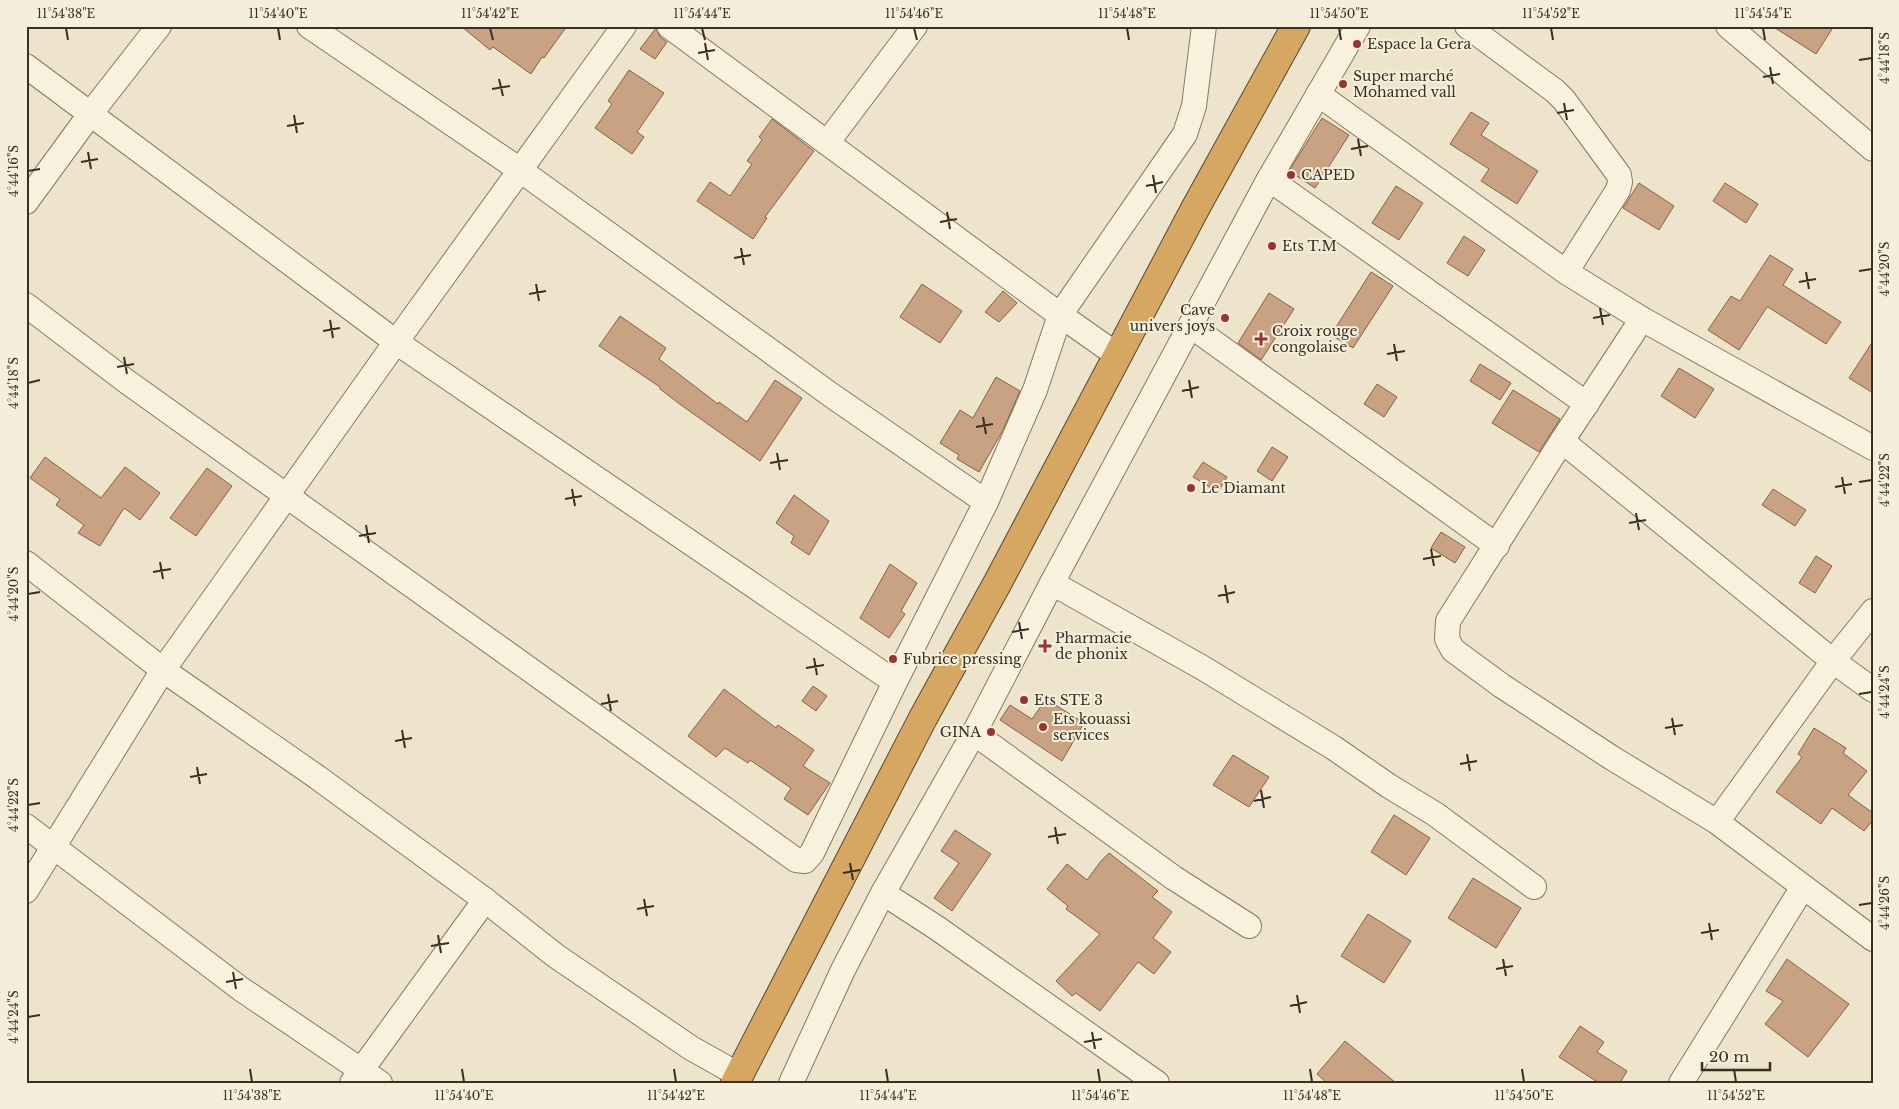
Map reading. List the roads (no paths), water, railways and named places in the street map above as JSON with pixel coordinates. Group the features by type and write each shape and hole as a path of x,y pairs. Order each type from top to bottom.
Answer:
{"highway":[{"path":"737,1079 873,814 1236,133 1296,26"}],"street":[{"path":"26,202 158,26"},
{"path":"308,26 520,170 831,394 986,502"},
{"path":"26,891 163,670 624,26"},
{"path":"669,26 1117,355"},
{"path":"827,143 915,26"},
{"path":"26,305 126,381 796,860 805,861 812,853 894,682 986,502 1032,398 1060,315 1185,134 1194,106 1204,26"},
{"path":"791,1083 843,970 883,893 974,733 1052,583 1269,179 1358,26"},
{"path":"1467,26 1555,91 1619,175 1618,190 1566,272"},
{"path":"1728,26 1873,149"},
{"path":"26,66 396,342 894,682"},
{"path":"1318,94 1566,272 1642,319 1873,448"},
{"path":"1269,179 1587,404"},
{"path":"1642,319 1448,621 1447,639 1453,650 1502,686 1612,758 1717,822 1873,939"},
{"path":"1190,326 1497,546"},
{"path":"1562,441 1833,662 1873,690"},
{"path":"26,563 163,670 308,771 485,900 556,956 737,1079"},
{"path":"1052,583 1203,668 1334,748 1389,786 1435,814 1534,887"},
{"path":"1717,822 1833,662 1873,611"},
{"path":"974,733 1174,878 1249,926"},
{"path":"26,826 241,989 364,1079 485,900"},
{"path":"1681,1083 1803,887"},
{"path":"883,893 946,934 1157,1083"}],"place":[{"name":"Espace la Gera","path":"1357,44"},
{"name":"Super marché Mohamed vall","path":"1343,84"},
{"name":"CAPED","path":"1291,175"},
{"name":"Ets T.M","path":"1272,246"},
{"name":"Cave univers joys","path":"1225,318"},
{"name":"Croix rouge congolaise","path":"1261,339"},
{"name":"Le Diamant","path":"1191,488"},
{"name":"Pharmacie de phonix","path":"1045,646"},
{"name":"Fubrice pressing","path":"893,659"},
{"name":"Ets STE 3","path":"1024,700"},
{"name":"Ets kouassi services","path":"1043,727"},
{"name":"GINA","path":"991,732"}]}
